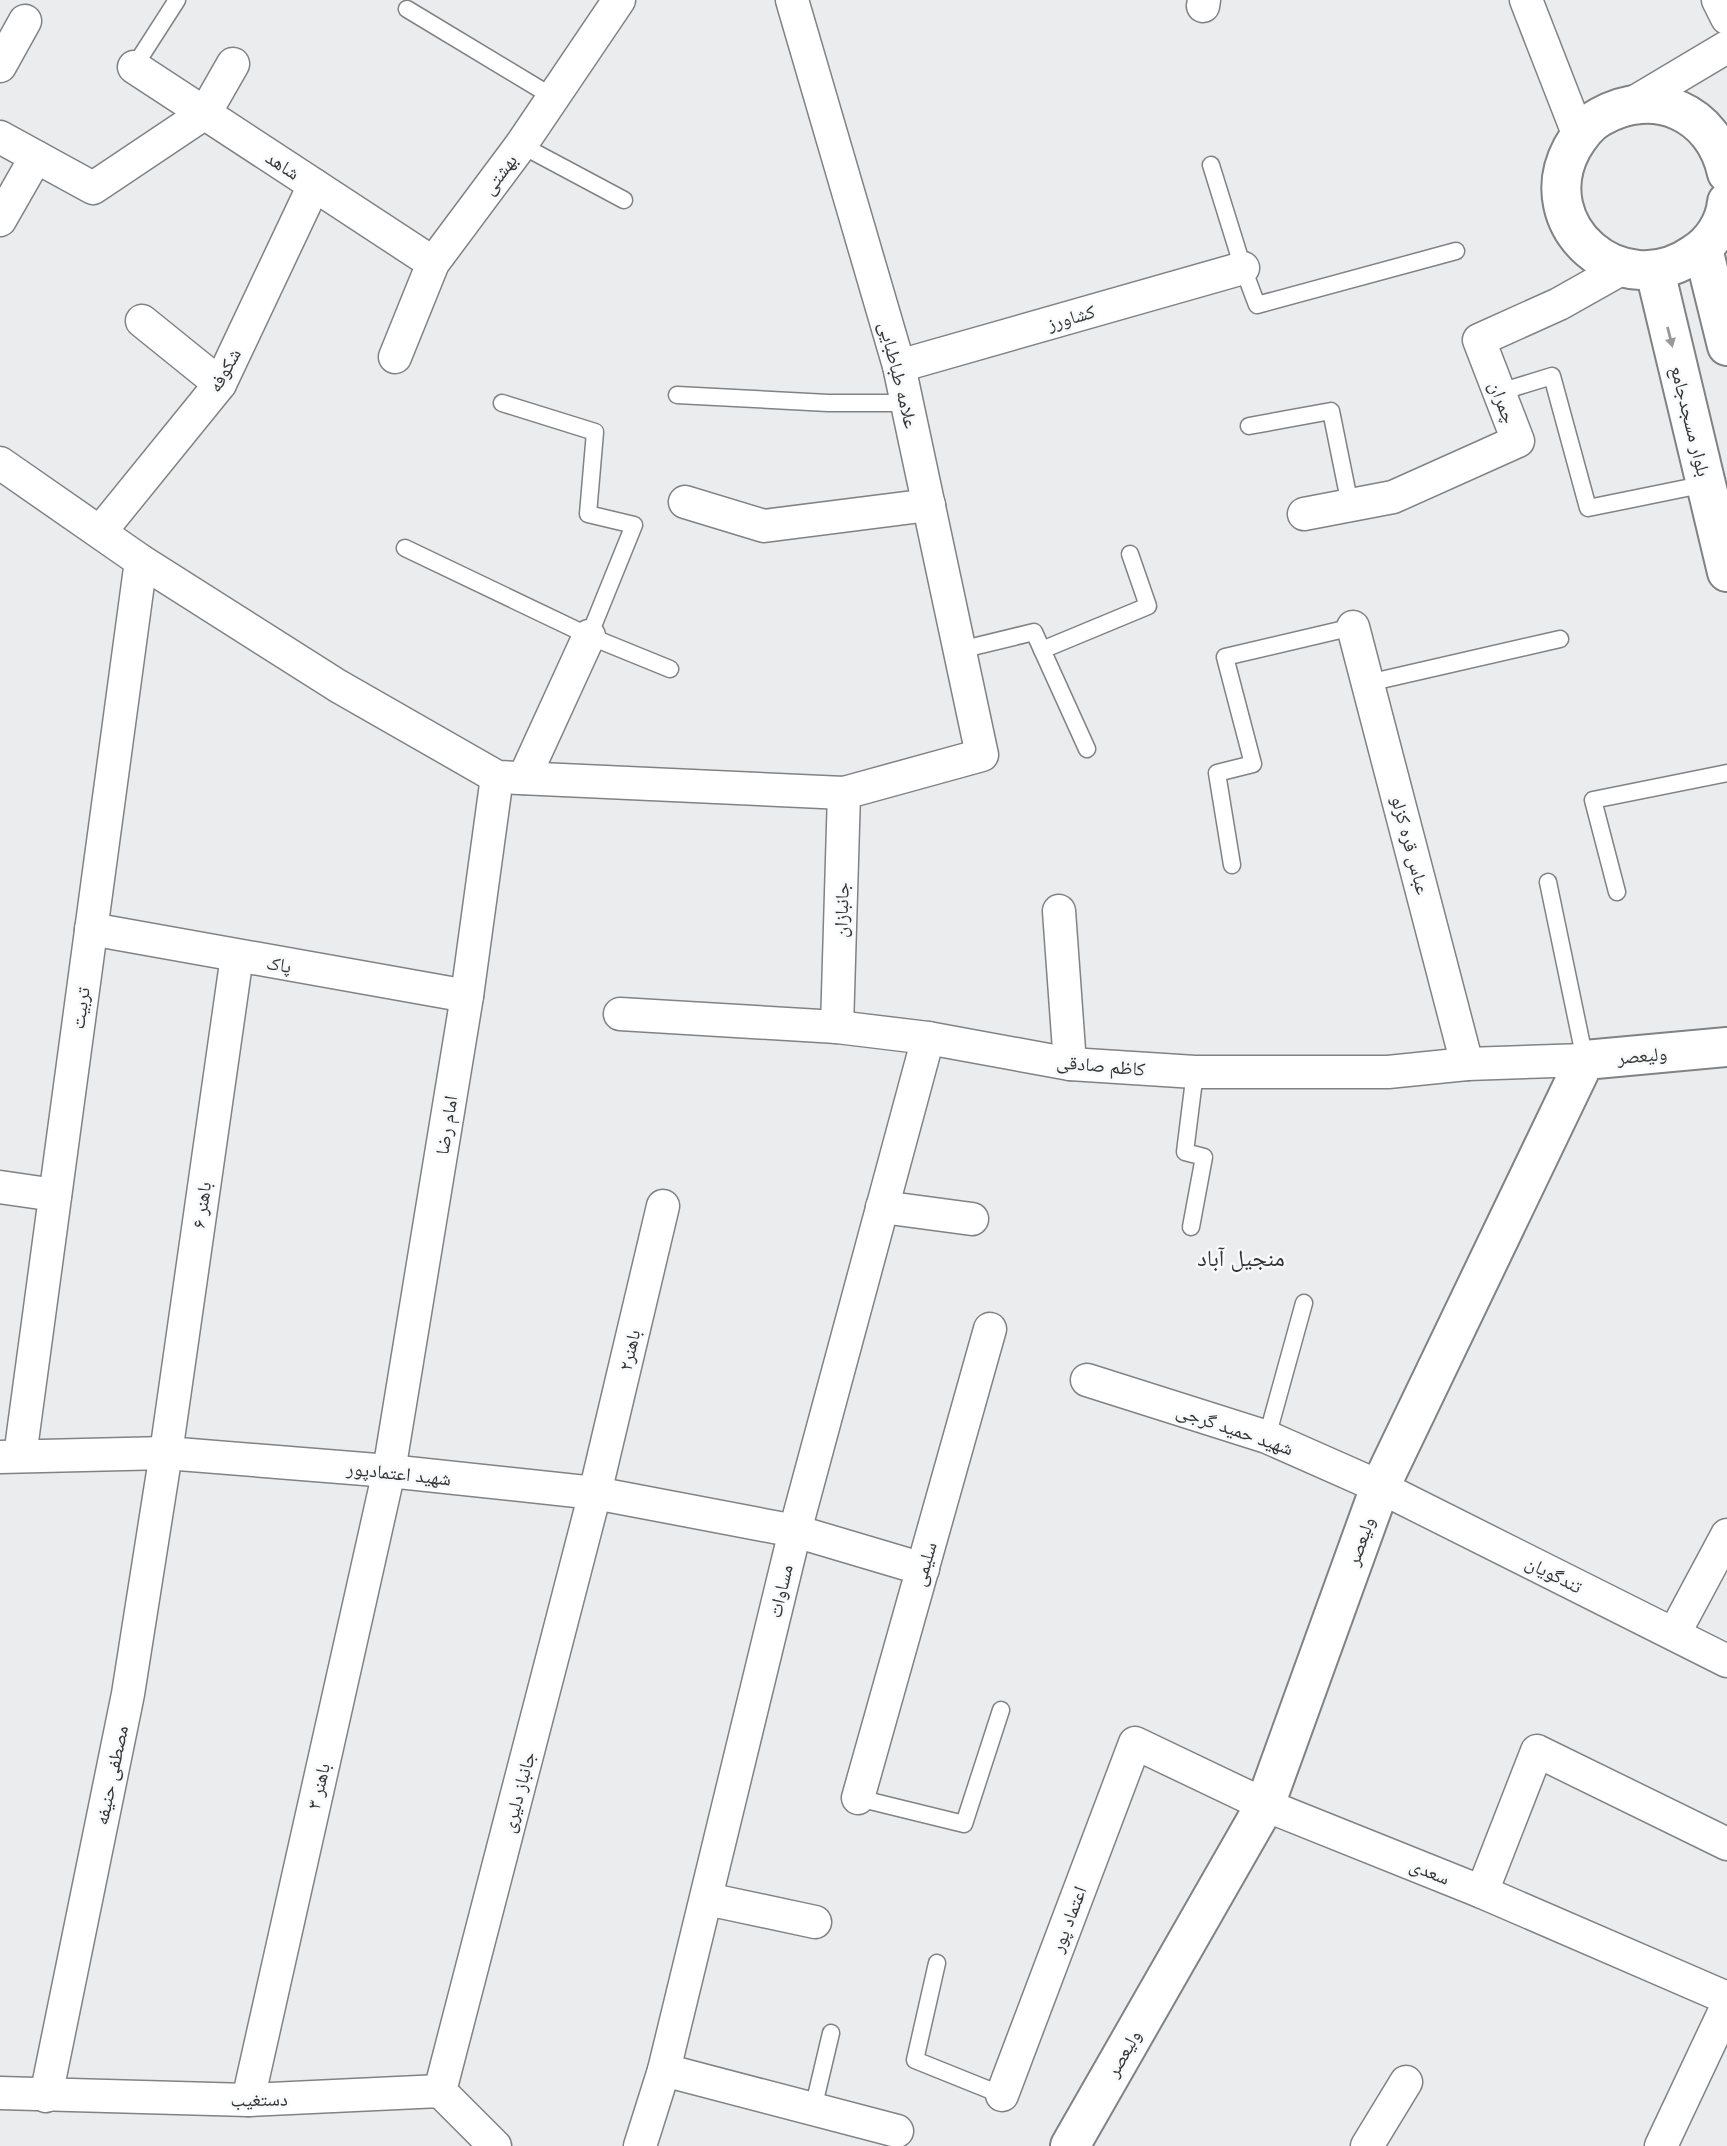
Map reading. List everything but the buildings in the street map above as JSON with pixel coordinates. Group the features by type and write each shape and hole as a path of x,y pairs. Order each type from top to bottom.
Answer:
{"street":[{"name":"بهشتی","path":"395,356 433,263 521,145 619,0"},
{"name":"علامه طباطبایی","path":"792,0 899,366 982,755 844,793"},
{"path":"1526,0 1579,136"},
{"path":"1718,0 1727,18"},
{"path":"0,66 25,22"},
{"path":"1718,233 1680,264 1639,270 1598,257 1578,238 1566,214 1561,187 1566,160 1579,136 1594,120 1633,103 1727,47"},
{"path":"0,137 93,188 205,113 233,64"},
{"name":"شاهد","path":"134,67 433,263"},
{"path":"1633,103 1661,104 1687,114 1709,132 1723,156 1727,173"},
{"path":"0,220 36,157"},
{"name":"شکوفه","path":"100,532 220,384 314,185"},
{"path":"1718,233 1727,346"},
{"name":"کشاورز","path":"899,366 1243,268"},
{"name":"چمران","path":"1304,514 1393,497 1518,441 1479,340 1639,270"},
{"name":"بلوار مسجدجامع","path":"1639,270 1706,484 1727,572"},
{"path":"142,321 220,384"},
{"path":"0,463 141,561 338,686 510,777 844,793"},
{"path":"685,502 764,526 929,505"},
{"name":"تربیت","path":"10,1456 55,1195 141,561"},
{"name":"عباس قره کزلو","path":"1353,627 1467,1064"},
{"name":"امام رضا","path":"389,1471 467,996 510,777 589,636"},
{"name":"جانبازان","path":"838,1027 844,793"},
{"path":"1059,911 1070,1064"},
{"name":"پاک","path":"91,929 467,996"},
{"name":"باهنر ۶","path":"166,1453 237,956"},
{"name":"کاظم صادقی","path":"620,1014 838,1027 928,1038 1070,1064 1195,1072 1388,1072 1467,1064 1585,1060"},
{"name":"مساوات","path":"640,2146 664,2070 795,1531 928,1038"},
{"name":"ولیعصر","path":"1070,2146 1265,1805 1380,1487 1585,1060 1727,1048"},
{"path":"0,1187 55,1195"},
{"name":"باهنر۲","path":"595,1493 663,1206"},
{"path":"882,1207 972,1219"},
{"name":"سلیمی","path":"858,1798 990,1329"},
{"name":"شهید حمید گرجی","path":"1087,1380 1267,1437 1380,1487"},
{"name":"شهید اعتمادپور","path":"10,1456 166,1453 389,1471 595,1493 795,1531 923,1569"},
{"name":"مصطفی حنیفه","path":"46,2096 128,1694 166,1453"},
{"name":"باهنر ۳","path":"247,2101 389,1471"},
{"name":"تندگویان","path":"1380,1487 1727,1661"},
{"name":"جانباز دلیری","path":"440,2091 595,1493"},
{"path":"1674,1634 1727,1535"},
{"name":"سعدی","path":"1135,1743 1265,1805 1482,1892 1727,1998"},
{"name":"اعتماد پور","path":"1002,2095 1135,1743"},
{"path":"1482,1892 1537,1751 1727,1844"},
{"path":"706,1899 816,1922"},
{"path":"1661,2146 1727,2006"},
{"path":"664,2070 897,2131"},
{"path":"1367,2146 1406,2082"},
{"path":"440,2091 495,2146"},
{"name":"دستغیب","path":"0,2093 247,2101 440,2091"}],"lane":[{"path":"134,67 177,0"},
{"path":"407,9 553,97"},
{"path":"521,145 624,200"},
{"path":"1210,165 1257,305 1456,251"},
{"path":"1500,392 1552,376 1588,508 1706,484"},
{"path":"677,395 828,403 907,403"},
{"path":"502,403 595,432 588,514 634,525 589,636"},
{"path":"1249,426 1331,411 1350,505"},
{"path":"405,548 589,636 670,670"},
{"path":"1042,650 1148,606 1130,554"},
{"path":"1232,865 1217,773 1253,764 1225,657 1353,627"},
{"path":"960,650 1034,632 1087,749"},
{"path":"1368,683 1560,639"},
{"path":"1617,892 1593,800 1727,773"},
{"path":"1549,882 1585,1060"},
{"path":"1191,1227 1204,1157 1185,1152 1195,1072"},
{"path":"1267,1437 1304,1303"},
{"path":"858,1798 964,1824 1001,1710"},
{"path":"937,1963 915,2060 1002,2095"},
{"path":"813,2109 831,2033"}],"district":[{"name":"منجیل آباد","path":"1241,1258"}]}
